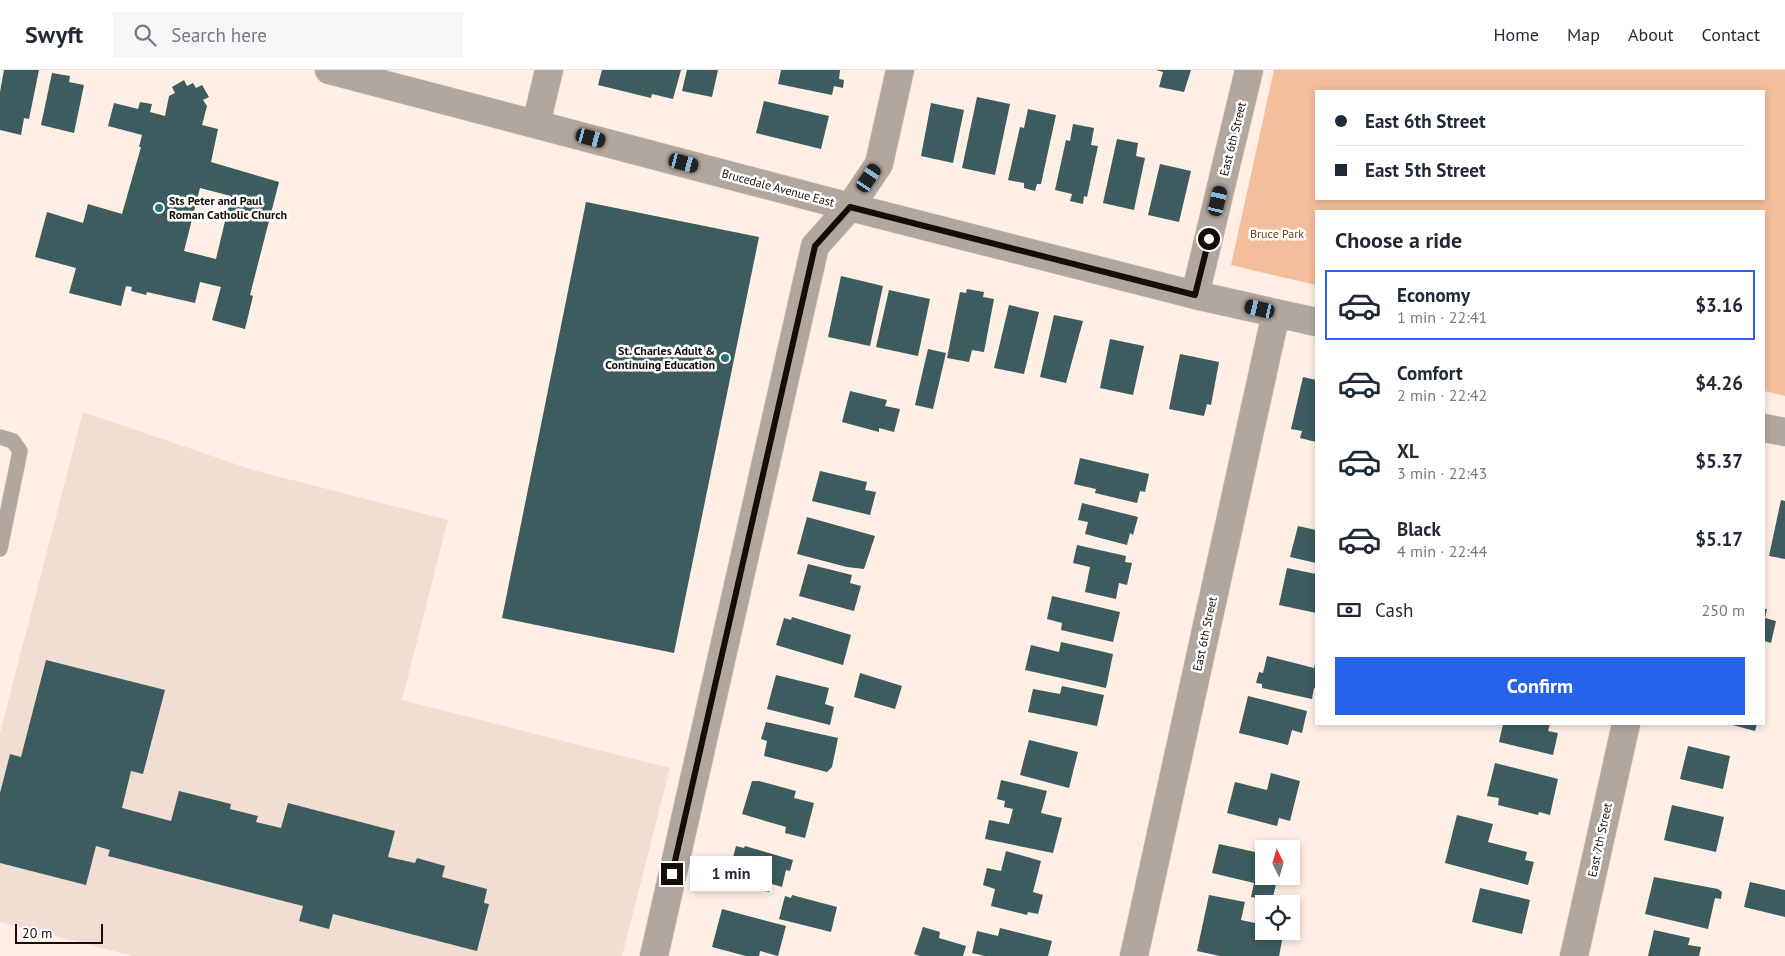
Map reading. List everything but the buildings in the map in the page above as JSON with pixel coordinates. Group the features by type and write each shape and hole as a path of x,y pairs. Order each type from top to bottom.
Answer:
{"street":[{"name":"Brucedale Avenue East","path":"329,70 850,207 1195,295 1315,322"},
{"path":"536,124 550,70"},
{"path":"654,956 815,246 850,207 879,164 900,70"},
{"name":"East 6th Street","path":"1195,295 1250,70"},
{"name":"East 6th Street","path":"1134,956 1276,313"},
{"path":"1765,428 1785,432"},
{"name":"East 7th Street","path":"1574,956 1626,725"}],"lane":[{"path":"0,437 13,441 20,451 0,549"}],"shaded area":[{"path":"83,412 253,470 448,520 402,700 670,768 622,956 133,956 0,922 0,733"}],"green space":[{"name":"Bruce Park","path":"1274,70 1785,70 1785,396 1765,391 1765,210 1315,210 1315,285 1231,265"}],"place":[{"name":"Sts Peter and Paul Roman Catholic Church","path":"159,208"},
{"name":"St. Charles Adult & Continuing Education","path":"725,358"}],"route":[{"path":"672,874 815,246 850,207 1195,295 1209,239"}]}
